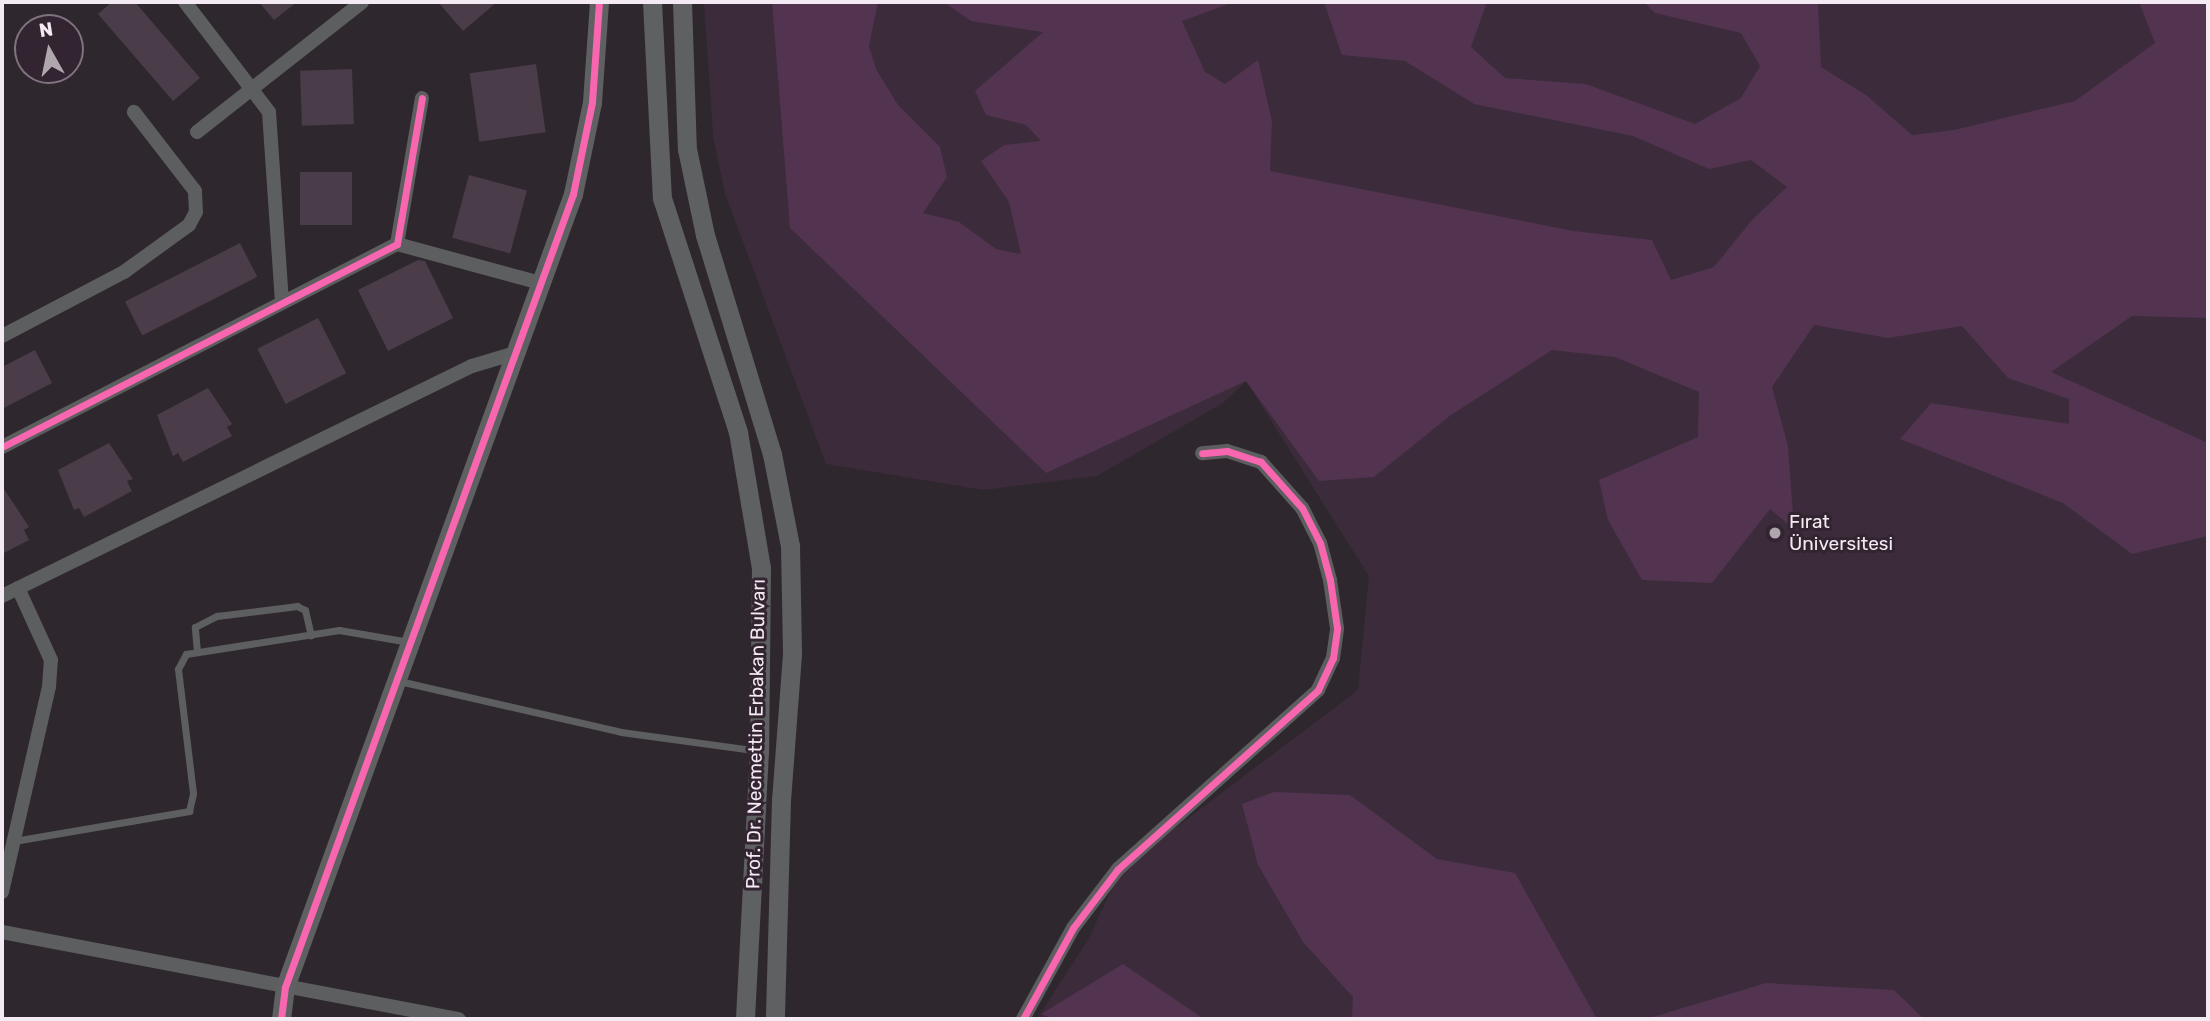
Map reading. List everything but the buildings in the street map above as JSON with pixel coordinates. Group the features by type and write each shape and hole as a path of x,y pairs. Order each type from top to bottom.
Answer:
{"main road":[{"name":"Prof. Dr. Necmettin Erbakan Bulvarı","path":"652,2 662,198 738,432 751,494 761,568 759,751 745,1019"},
{"name":"Prof. Dr. Necmettin Erbakan Bulvarı","path":"682,2 687,149 705,235 772,454 790,546 792,654 781,800 775,1019"},
{"path":"281,1019 285,987 519,352 573,194 592,102 596,3"}],"street":[{"path":"185,2 269,112 282,303"},
{"path":"197,132 362,2"},
{"path":"397,244 422,98"},
{"path":"2,336 124,272 189,225 196,212 195,191 134,112"},
{"path":"2,447 397,244 541,283"},
{"path":"2,596 472,366 519,352"},
{"path":"1023,1019 1073,928 1118,869 1318,690 1333,658 1337,628 1329,580 1320,543 1302,508 1261,462 1227,451 1202,453"},
{"path":"2,892 49,687 51,660 18,588"},
{"path":"2,932 459,1019"}],"lane":[{"path":"197,652 195,627 217,616 298,606 305,610 311,635"},
{"path":"14,841 189,811 193,793 178,669 186,654 353,630 410,642"},
{"path":"397,680 621,732 759,751"}],"shaded area":[{"name":"Fırat Üniversitesi","path":"704,2 2208,2 2208,1019 1037,1019 1089,938 1121,869 1358,690 1369,576 1246,381 1223,403 1097,476 984,490 826,464 725,194 713,135"},
{"path":"772,2 878,2 869,46 876,69 898,105 940,147 947,177 923,213 959,222 996,249 1021,254 1009,202 981,161 1004,145 1041,141 1026,125 986,115 975,91 1043,32 971,21 944,2 1234,2 1182,21 1205,72 1225,84 1258,60 1272,121 1270,171 1574,231 1652,240 1671,280 1714,267 1752,220 1787,187 1751,160 1709,169 1633,136 1474,104 1405,61 1342,55 1324,2 1487,2 1471,47 1505,78 1586,84 1695,124 1741,98 1760,66 1741,33 1655,13 1644,2 1818,2 1821,67 1866,95 1912,135 1954,130 2075,101 2155,43 2139,2 2208,2 2208,318 2132,316 2051,372 2208,443 2208,536 2132,554 2063,503 1900,439 1931,403 2069,424 2069,399 2008,378 1962,326 1888,338 1814,325 1772,387 1788,446 1794,529 1770,509 1712,583 1642,580 1608,520 1599,480 1698,437 1699,392 1615,357 1552,350 1451,415 1374,477 1319,481 1246,381 1046,473 790,228"},
{"path":"1274,792 1350,795 1437,859 1515,873 1597,1019 1352,1019 1353,997 1303,942 1258,865 1242,804"},
{"path":"1123,964 1204,1019 1053,1019 1041,1014"},
{"path":"1766,983 1894,990 1924,1019 1646,1019"}],"cycle path":[{"path":"281,1019 285,987 573,194 592,102 599,2"},
{"path":"2,447 397,244 422,98"},
{"path":"1023,1019 1073,928 1118,869 1318,690 1333,658 1337,628 1330,580 1320,543 1302,508 1261,462 1227,451 1202,453"}],"place":[{"name":"Fırat Üniversitesi","path":"1775,533"}]}
